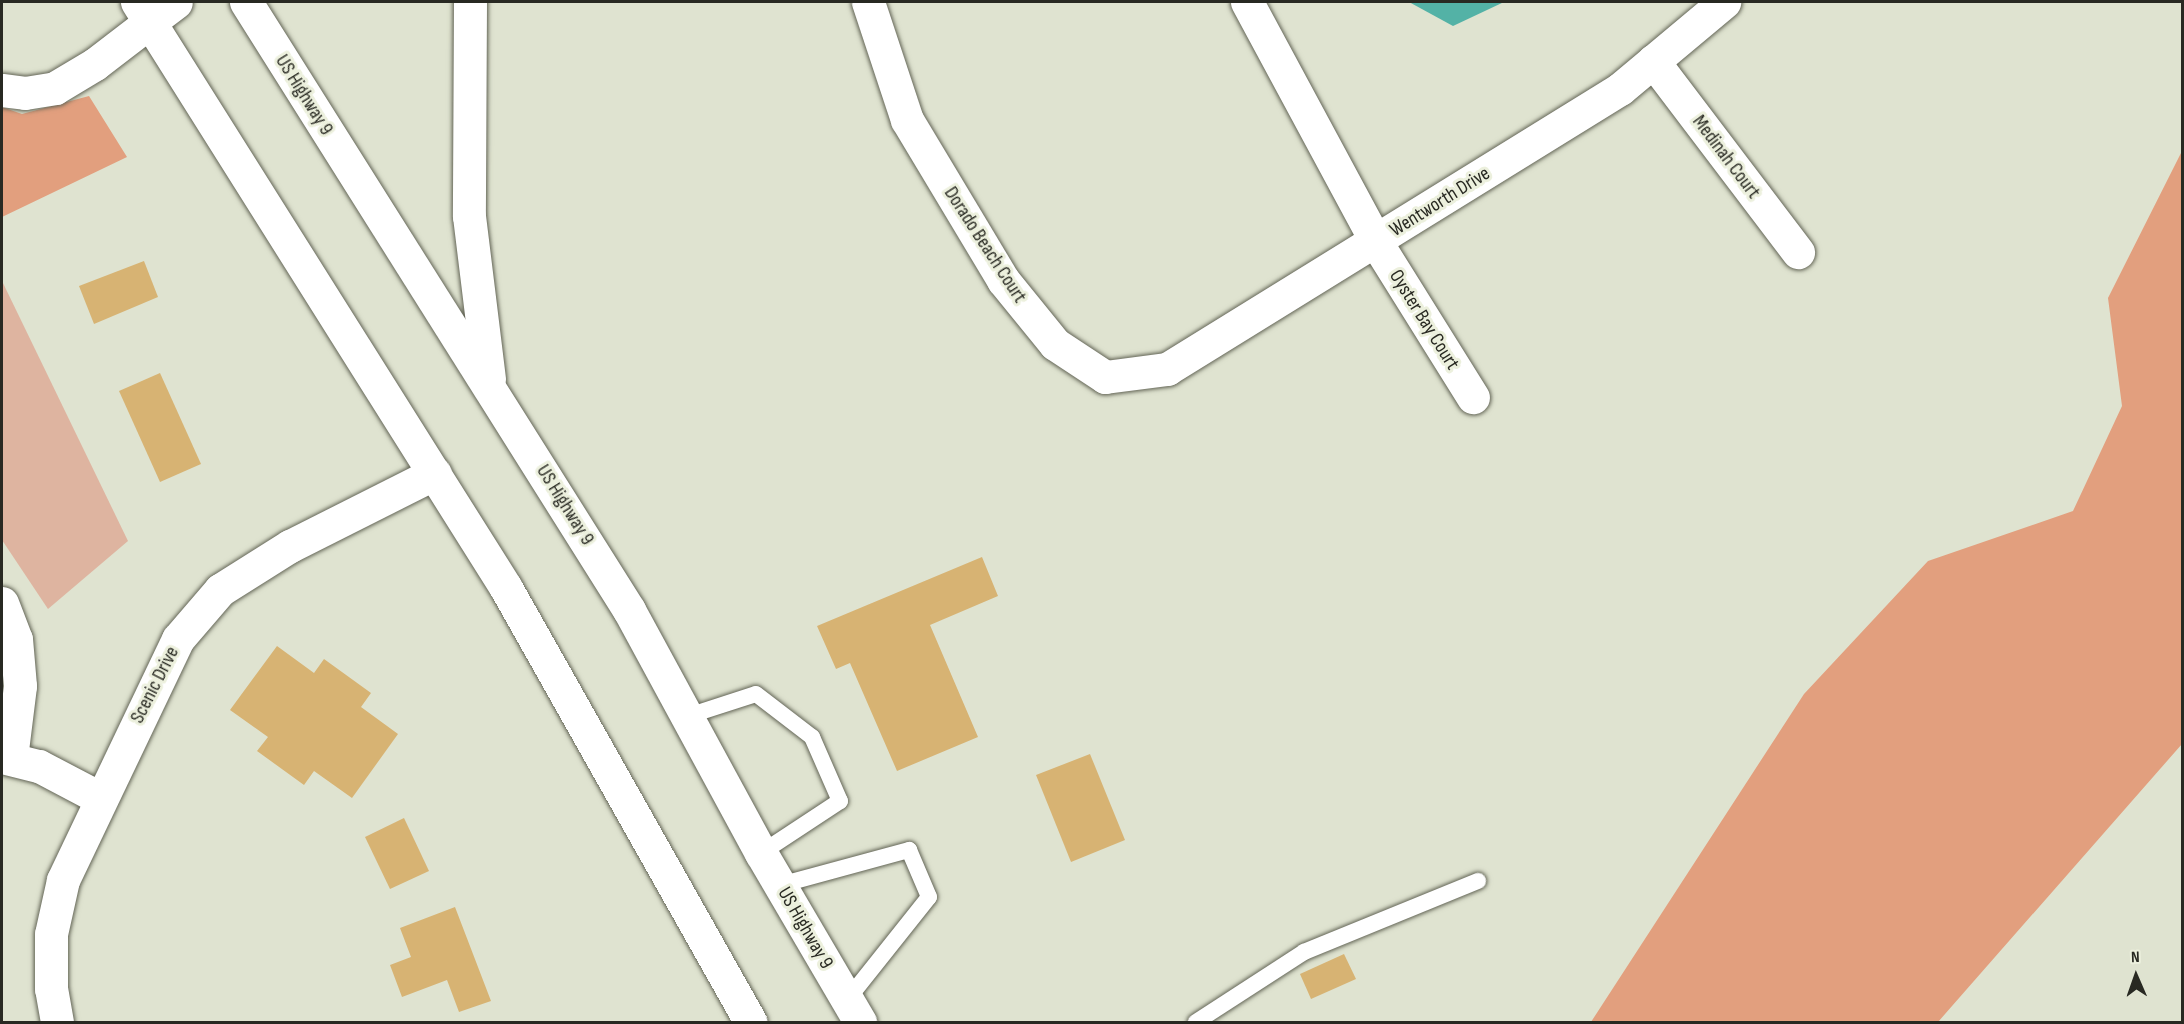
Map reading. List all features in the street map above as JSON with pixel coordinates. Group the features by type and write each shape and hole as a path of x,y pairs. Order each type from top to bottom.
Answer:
{"main road":[{"path":"2,90 25,93 55,88 95,64 144,11 176,2"},
{"name":"US Highway 9","path":"246,2 563,501 688,716 761,854 854,1011"},
{"path":"470,2 469,216 491,389"},
{"name":"Dorado Beach Court","path":"868,2 907,120 1003,280 1055,344 1105,377 1167,369 1376,242"},
{"name":"Wentworth Drive","path":"1247,2 1376,242 1620,89 1724,2"},
{"path":"144,11 506,588 751,1023"},
{"name":"Medinah Court","path":"1653,62 1798,252"},
{"name":"Oyster Bay Court","path":"1376,242 1473,397"},
{"name":"Scenic Drive","path":"57,1023 51,989 51,934 63,880 100,798 178,639 220,590 290,546 435,473"},
{"path":"2,603 16,639 20,686 6,758 39,766 100,798"}],"lane":[{"path":"688,716 756,694 812,736 840,801 761,854"},
{"path":"780,885 909,850 929,897 854,1011"},
{"path":"1196,1023 1304,952 1478,881"}],"shaded area":[{"path":"89,96 127,157 2,217 2,107 22,114"},
{"path":"2182,151 2182,744 1938,1022 1591,1022 1804,694 1928,561 2073,511 2122,406 2108,298"},
{"path":"2,281 128,541 48,609 2,540"}],"water":[{"path":"1409,2 1504,2 1453,26"}],"building":[{"path":"144,261 158,297 94,324 79,286"},
{"path":"160,373 201,464 160,482 119,391"},
{"path":"982,557 998,596 930,625 978,737 897,771 850,663 836,669 817,626"},
{"path":"277,646 314,673 324,659 371,693 361,707 398,734 352,798 314,771 304,785 257,751 268,737 230,710"},
{"path":"1090,754 1125,840 1071,862 1036,775"},
{"path":"404,818 429,871 390,889 365,837"},
{"path":"455,907 491,1001 459,1012 447,980 402,997 390,965 411,957 400,928"},
{"path":"1344,954 1356,979 1311,999 1300,974"}]}
